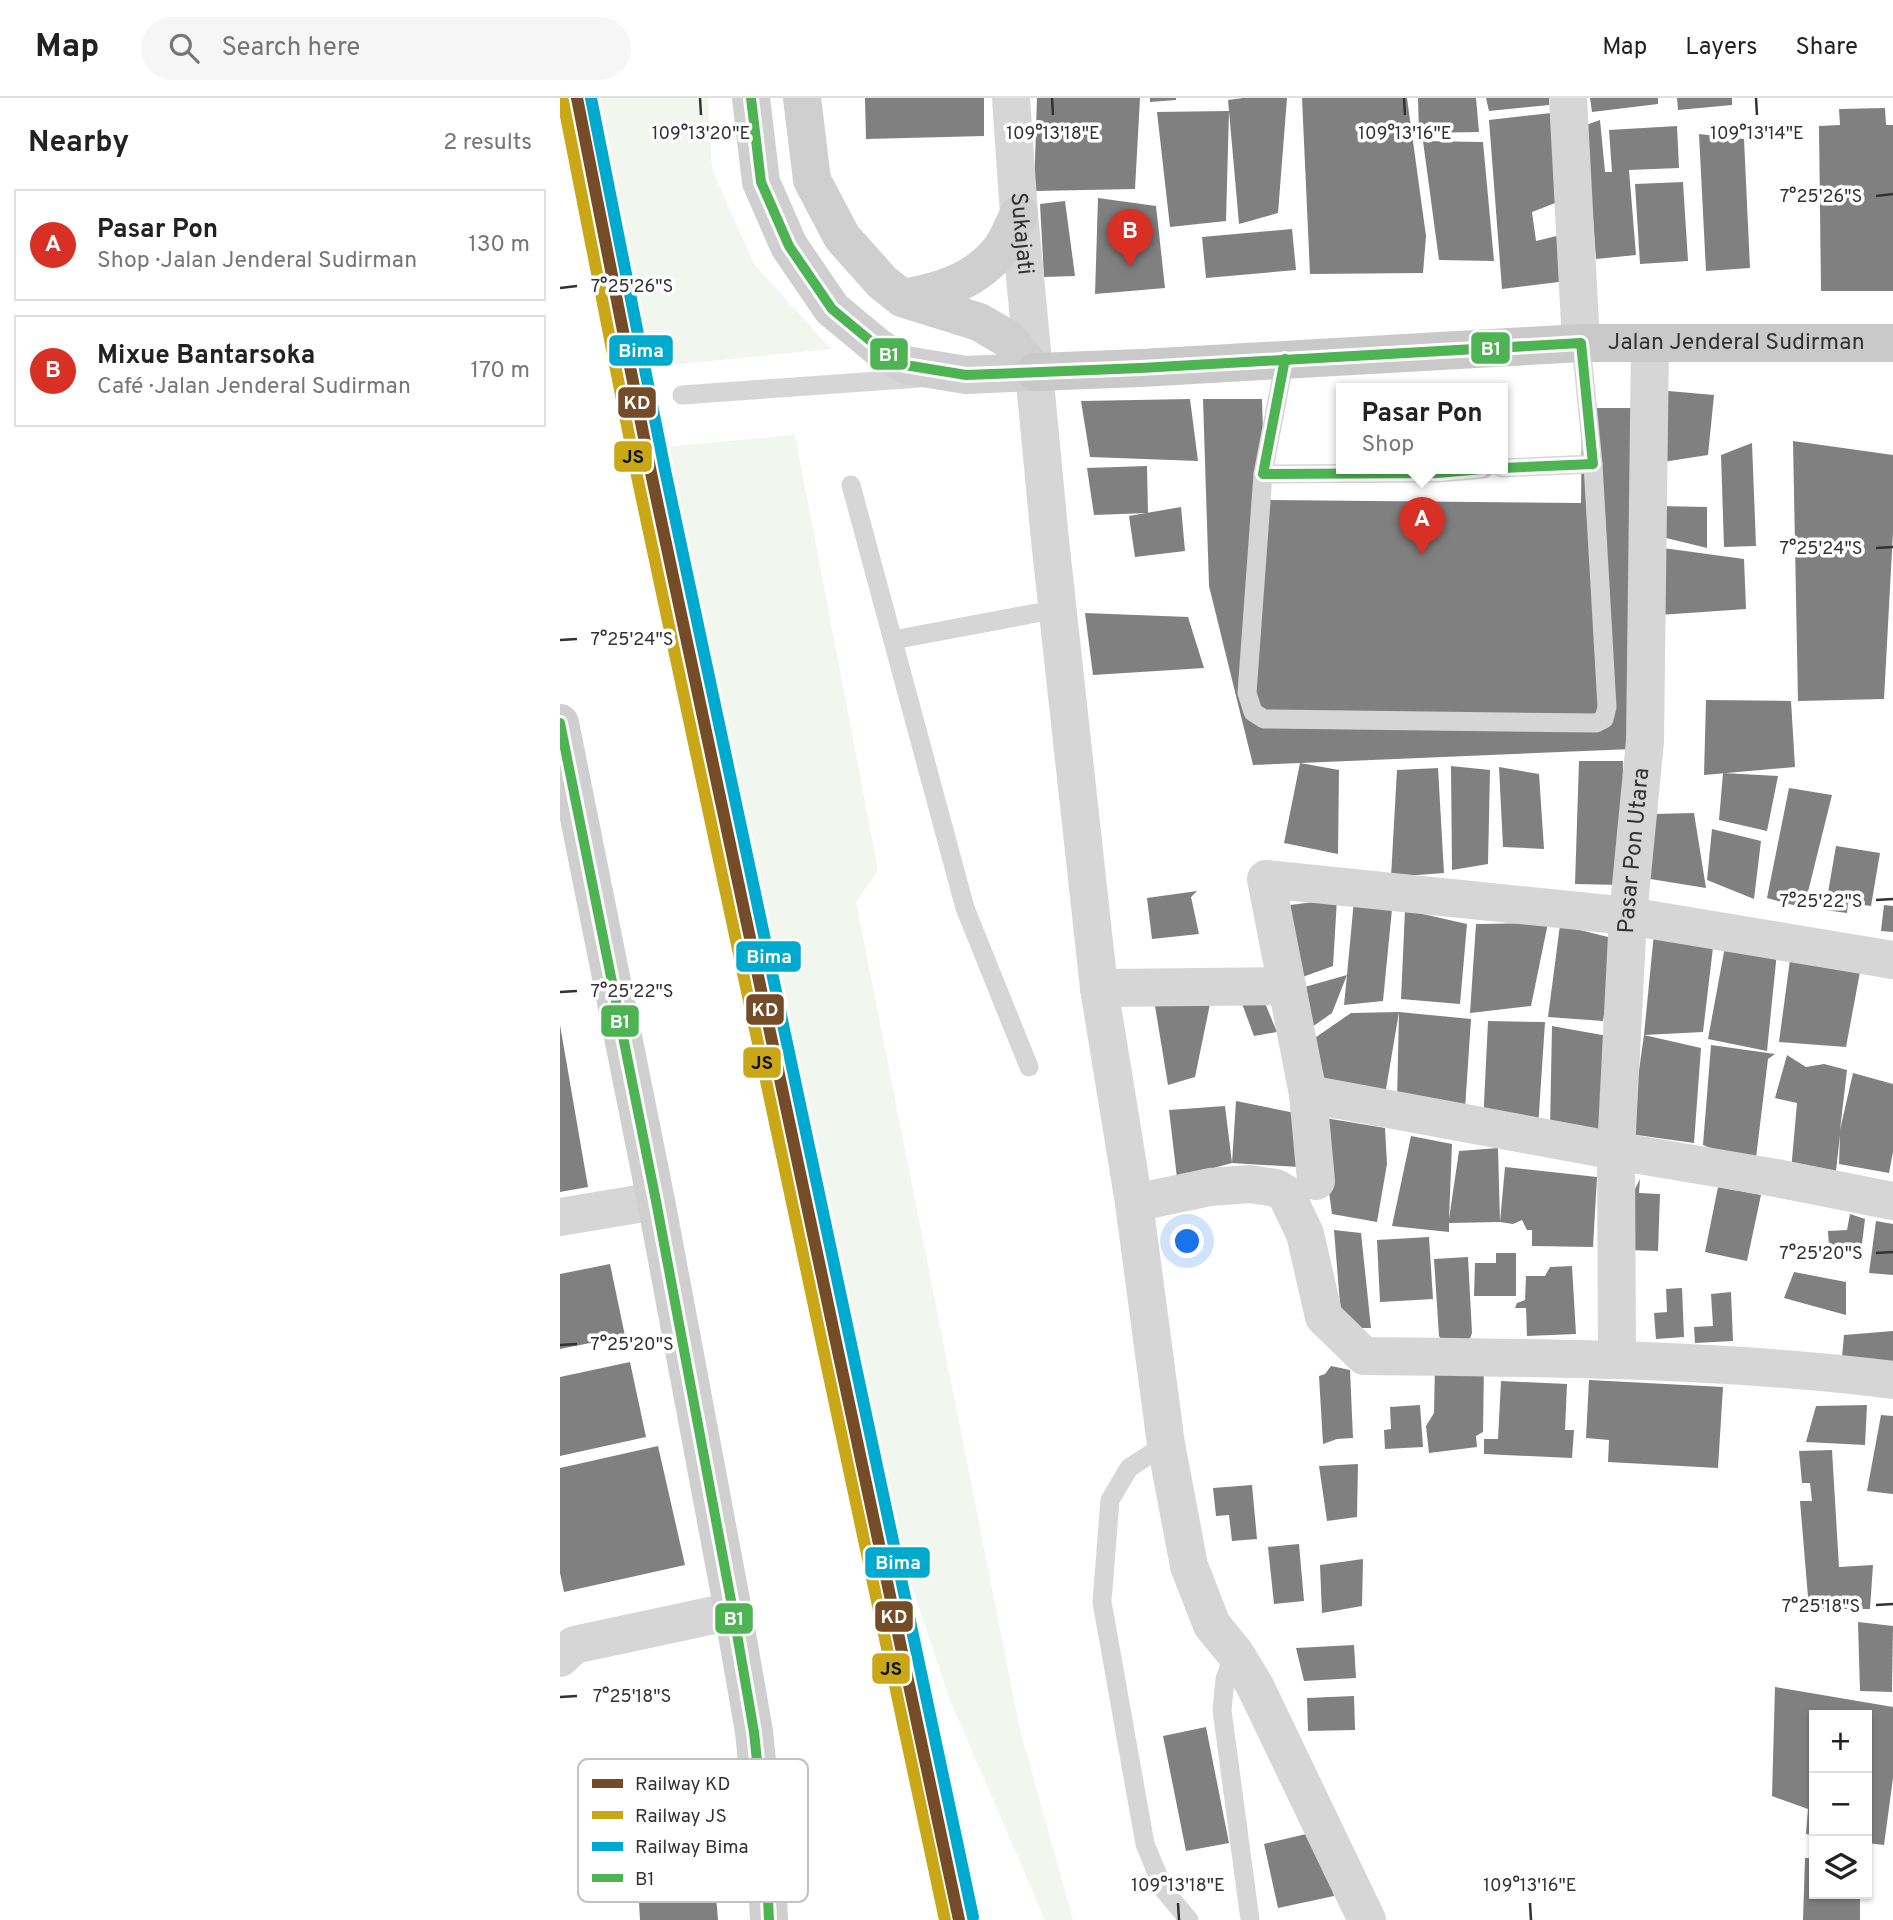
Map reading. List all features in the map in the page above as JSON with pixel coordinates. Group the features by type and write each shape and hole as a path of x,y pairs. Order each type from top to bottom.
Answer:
{"main road":[{"path":"751,98 761,182 789,246 832,309 879,348 905,365 966,375 1035,372"},
{"path":"802,98 812,180 842,237 882,282 902,298 979,321 1009,339 1035,372"},
{"path":"902,298 939,292 971,278 1002,248 1019,214"},
{"name":"Jalan Jenderal Sudirman","path":"1035,372 1581,343 1893,342"},
{"path":"560,723 656,1201 733,1611 757,1759"},
{"path":"768,1902 769,1920"}],"street":[{"name":"Sukajati","path":"1011,98 1019,214 1099,988 1134,1203 1166,1444 1189,1566 1212,1625 1235,1653 1255,1686 1367,1920"},
{"path":"1569,98 1581,343"},
{"name":"Pasar Pon Utara","path":"1617,1359 1616,1151 1628,916 1645,741 1650,343"},
{"path":"1316,1181 1308,1094 1266,879 1628,916 1893,960"},
{"path":"1099,988 1287,986"},
{"path":"1308,1094 1893,1201"},
{"path":"1134,1203 1210,1187 1250,1184 1276,1188 1286,1194 1305,1234 1324,1317 1364,1356 1617,1359 1774,1367 1893,1380"},
{"path":"560,1217 656,1201"},
{"path":"560,1658 574,1646 733,1611"}],"lane":[{"path":"1285,359 1263,474 1247,693 1253,712 1264,719 1597,723 1604,719 1607,707 1593,464 1581,343"},
{"path":"682,395 966,375"},
{"path":"1508,468 1593,464"},
{"path":"1263,474 1438,474"},
{"path":"851,485 965,908 1029,1067"},
{"path":"893,640 1058,608"},
{"path":"1166,1444 1129,1468 1110,1500 1102,1602 1145,1844 1164,1890 1189,1920"},
{"path":"1235,1653 1225,1679 1222,1710 1250,1920"}],"shaded area":[{"path":"595,98 708,98 712,169 754,264 831,349 639,368"},
{"path":"795,435 878,870 856,902 1020,1730 1073,1920 1045,1920 950,1700 879,1488 653,448"}],"building":[{"path":"865,98 984,98 984,136 866,139"},
{"path":"1037,98 1140,98 1135,189 1034,191"},
{"path":"1150,98 1176,98 1176,100 1150,102"},
{"path":"1287,98 1278,213 1239,224 1228,100"},
{"path":"1302,98 1407,98 1426,236 1423,273 1310,274"},
{"path":"1418,98 1476,98 1479,132 1419,133"},
{"path":"1486,98 1549,98 1549,105 1489,111"},
{"path":"1590,98 1658,98 1658,104 1592,112"},
{"path":"1677,98 1732,98 1732,105 1678,110"},
{"path":"1885,108 1886,125 1893,125 1893,291 1821,291 1819,126 1840,125 1839,109"},
{"path":"1229,111 1226,221 1170,227 1157,112"},
{"path":"1551,113 1563,200 1532,212 1536,241 1565,234 1567,281 1502,289 1489,120"},
{"path":"1600,120 1605,172 1612,172 1609,130 1677,126 1679,168 1629,170 1636,255 1596,259 1586,125"},
{"path":"1699,134 1744,139 1750,268 1706,271"},
{"path":"1423,141 1483,142 1494,261 1439,260"},
{"path":"1683,182 1688,261 1640,264 1635,184"},
{"path":"1098,198 1156,206 1165,288 1095,294"},
{"path":"1065,201 1075,276 1044,277 1040,204"},
{"path":"1292,229 1296,270 1206,278 1202,237"},
{"path":"1657,390 1714,395 1708,455 1656,463"},
{"path":"1190,399 1198,461 1090,457 1081,401"},
{"path":"1203,399 1262,399 1265,500 1581,503 1582,408 1635,408 1632,749 1253,765 1209,586"},
{"path":"1793,441 1893,455 1893,532 1884,699 1798,701"},
{"path":"1752,443 1756,546 1724,547 1721,455"},
{"path":"1147,466 1148,513 1094,515 1087,468"},
{"path":"1659,506 1707,507 1707,548 1662,537"},
{"path":"1181,507 1185,551 1135,557 1129,516"},
{"path":"1663,548 1744,559 1746,609 1659,615"},
{"path":"1085,613 1188,617 1204,668 1093,675"},
{"path":"1706,700 1791,701 1795,767 1704,775"},
{"path":"1579,761 1623,761 1622,885 1575,884"},
{"path":"1300,763 1339,770 1338,854 1284,843"},
{"path":"1451,766 1490,770 1488,864 1452,870"},
{"path":"1499,767 1539,774 1544,849 1503,847"},
{"path":"1438,768 1444,873 1391,877 1397,770"},
{"path":"1723,773 1778,776 1767,831 1719,820"},
{"path":"1789,788 1832,795 1804,908 1767,898"},
{"path":"1694,813 1706,888 1644,878 1654,814"},
{"path":"1712,829 1761,841 1754,899 1707,880"},
{"path":"1836,846 1880,853 1871,906 1848,903 1847,913 1825,910"},
{"path":"1197,891 1191,897 1199,934 1152,939 1147,898"},
{"path":"1337,899 1333,966 1297,979 1290,905"},
{"path":"1354,900 1392,909 1383,1001 1344,1005"},
{"path":"1884,905 1893,906 1893,932 1881,931"},
{"path":"1405,910 1467,924 1460,1004 1401,999"},
{"path":"1548,923 1531,1006 1470,1013 1476,924"},
{"path":"1560,925 1616,939 1603,1021 1548,1017"},
{"path":"1654,933 1714,939 1703,1032 1644,1035"},
{"path":"1726,941 1777,952 1767,1051 1708,1039"},
{"path":"1790,960 1860,972 1846,1047 1779,1042"},
{"path":"1347,975 1332,1013 1302,1034 1301,988"},
{"path":"1260,991 1277,1032 1254,1036 1241,1001"},
{"path":"1212,994 1195,1077 1168,1085 1155,1006"},
{"path":"1399,1012 1384,1101 1321,1090 1306,1044 1351,1013"},
{"path":"1399,1012 1471,1019 1465,1109 1397,1102"},
{"path":"1488,1021 1545,1022 1538,1128 1483,1125"},
{"path":"560,1025 588,1187 560,1192"},
{"path":"1552,1026 1613,1037 1604,1131 1550,1128"},
{"path":"1644,1035 1701,1048 1694,1143 1630,1134"},
{"path":"1711,1045 1775,1054 1768,1059 1755,1166 1703,1145"},
{"path":"1787,1055 1806,1067 1824,1064 1847,1070 1840,1130 1853,1073 1893,1084 1893,1152 1889,1173 1839,1164 1840,1135 1835,1180 1791,1171 1797,1103 1775,1098"},
{"path":"1236,1101 1300,1114 1299,1167 1232,1163"},
{"path":"1225,1106 1232,1163 1177,1178 1169,1110"},
{"path":"1319,1117 1385,1128 1387,1164 1377,1222 1332,1214"},
{"path":"1411,1136 1452,1144 1449,1219 1459,1151 1498,1148 1500,1222 1449,1223 1449,1232 1392,1226"},
{"path":"1505,1167 1597,1177 1593,1247 1532,1246 1532,1230 1527,1230 1522,1220 1513,1224 1500,1222"},
{"path":"1640,1179 1639,1193 1660,1194 1658,1251 1628,1250 1635,1189"},
{"path":"1718,1187 1761,1195 1747,1261 1705,1252"},
{"path":"1850,1214 1865,1219 1861,1252 1829,1247 1828,1231 1847,1230"},
{"path":"1876,1221 1893,1224 1893,1275 1869,1273"},
{"path":"1334,1230 1361,1233 1371,1328 1342,1328"},
{"path":"1429,1237 1433,1299 1380,1302 1377,1240"},
{"path":"1496,1253 1516,1253 1516,1296 1474,1296 1475,1263 1496,1263"},
{"path":"1468,1257 1472,1333 1469,1341 1443,1342 1439,1336 1434,1259"},
{"path":"610,1264 625,1336 560,1349 560,1274"},
{"path":"1572,1266 1576,1334 1527,1336 1526,1308 1515,1308 1517,1303 1525,1300 1526,1276 1545,1276 1550,1267"},
{"path":"1794,1272 1846,1282 1846,1315 1784,1298"},
{"path":"1682,1288 1684,1337 1656,1339 1654,1313 1667,1312 1666,1289"},
{"path":"1731,1292 1733,1341 1695,1343 1694,1327 1713,1326 1711,1294"},
{"path":"1893,1331 1893,1372 1841,1369 1844,1335"},
{"path":"630,1362 646,1437 560,1456 560,1377"},
{"path":"1435,1364 1484,1364 1483,1432 1476,1436 1477,1447 1429,1453 1426,1426 1434,1413"},
{"path":"1331,1366 1350,1370 1353,1438 1337,1439 1323,1444 1319,1376 1325,1374"},
{"path":"1589,1380 1723,1387 1718,1468 1608,1462 1609,1440 1586,1438"},
{"path":"1501,1381 1567,1384 1565,1430 1574,1430 1572,1458 1484,1454 1484,1439 1498,1439"},
{"path":"1420,1405 1423,1447 1385,1449 1384,1430 1391,1429 1390,1407"},
{"path":"1867,1405 1865,1445 1806,1442 1816,1406"},
{"path":"1881,1415 1893,1416 1893,1494 1867,1491"},
{"path":"658,1446 685,1565 564,1592 560,1573 560,1468"},
{"path":"1832,1450 1839,1567 1873,1565 1870,1609 1809,1609 1800,1501 1812,1501 1810,1483 1802,1483 1799,1451"},
{"path":"1358,1464 1357,1517 1327,1521 1319,1466"},
{"path":"1252,1485 1257,1539 1232,1541 1229,1515 1216,1516 1213,1488"},
{"path":"1299,1544 1304,1601 1274,1604 1268,1547"},
{"path":"1363,1559 1362,1606 1322,1613 1320,1565"},
{"path":"1858,1622 1893,1626 1892,1692 1860,1691"},
{"path":"1354,1645 1356,1678 1304,1681 1296,1648"},
{"path":"1775,1687 1893,1707 1893,1778 1884,1845 1872,1844 1872,1710 1809,1710 1809,1834 1806,1834 1808,1809 1772,1796"},
{"path":"1354,1696 1355,1730 1308,1731 1307,1698"},
{"path":"1206,1727 1229,1843 1186,1851 1163,1736"},
{"path":"1319,1831 1334,1896 1278,1908 1264,1844"},
{"path":"1805,1858 1809,1858 1809,1899 1860,1899 1860,1920 1803,1920"},
{"path":"639,1902 716,1902 718,1920 640,1920"}],"rail line":[{"name":"KD","path":"577,98 651,473 959,1920"},
{"name":"Bima","path":"591,98 665,470 973,1917"},
{"name":"JS","path":"563,101 637,476 945,1920"}],"transit line":[{"name":"B1","path":"751,98 761,182 789,246 832,309 879,348 905,365 966,375 1141,368 1581,343 1593,464 1508,468"},
{"name":"B1","path":"1285,359 1263,474 1336,474"},
{"name":"B1","path":"560,723 656,1201 733,1611 757,1759"},
{"name":"B1","path":"768,1902 769,1920"}],"place":[{"name":"Mixue Bantarsoka","path":"1130,267"},
{"name":"Pasar Pon","path":"1422,555"}]}
